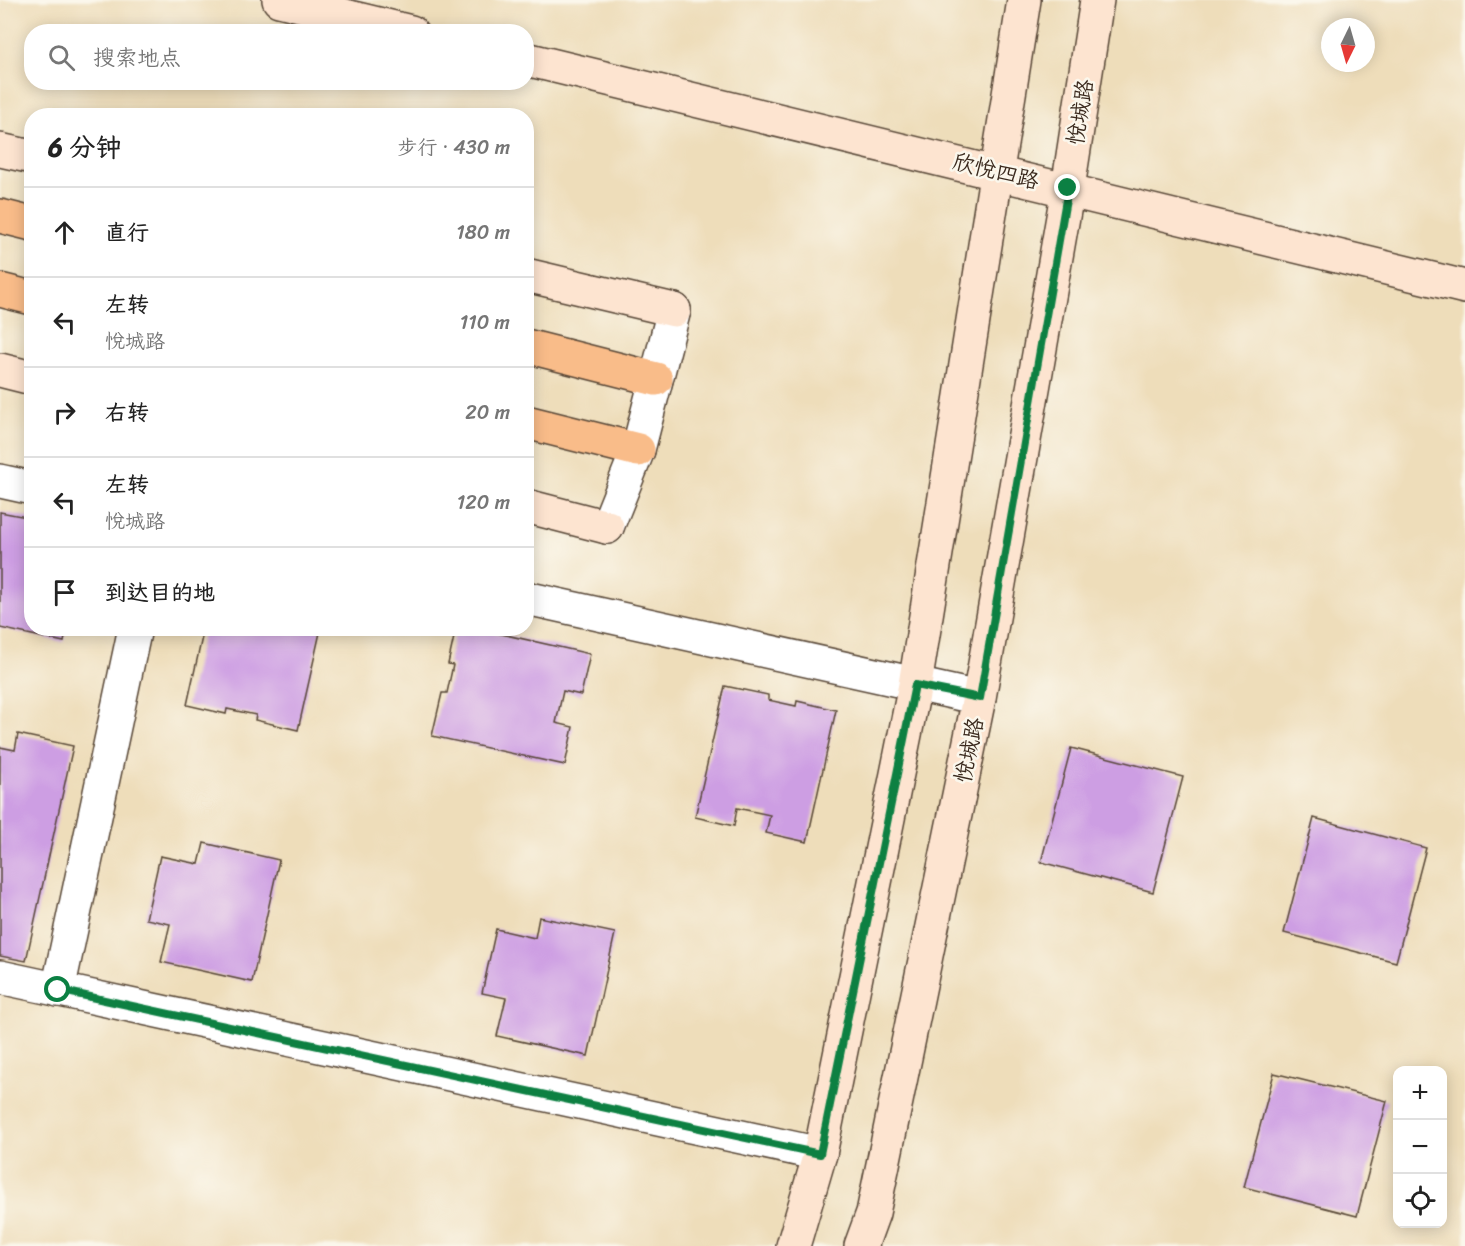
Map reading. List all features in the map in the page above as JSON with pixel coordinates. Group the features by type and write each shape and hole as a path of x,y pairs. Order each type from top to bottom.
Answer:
{"highway":[{"path":"534,348 656,379"},
{"path":"534,424 638,450"}],"main road":[{"path":"279,0 378,24"},
{"path":"792,1246 809,1199 820,1154 915,685 1024,0"},
{"name":"悦城路","path":"861,1246 873,1213 980,698 1068,188 1097,0"},
{"name":"欣悦四路","path":"534,61 1068,188 1465,287"},
{"path":"0,150 24,155"},
{"path":"534,277 674,310"},
{"path":"0,369 24,376"},
{"path":"534,508 607,527"}],"street":[{"path":"607,527 638,450 674,310"},
{"path":"0,481 24,486"},
{"path":"534,600 980,698"},
{"path":"58,990 133,636"},
{"path":"0,977 820,1154"}],"building":[{"path":"0,512 24,516 24,633 0,628"},
{"path":"37,636 65,636 64,642"},
{"path":"202,636 319,636 298,730 255,720 256,715 227,709 226,714 187,705"},
{"path":"454,636 510,636 590,654 581,695 563,691 556,723 573,727 565,765 432,736 442,693 447,693 453,665 448,664"},
{"path":"725,686 768,695 768,700 796,706 797,701 836,710 807,842 766,833 770,815 737,808 734,826 695,817"},
{"path":"18,734 73,746 26,961 0,956 0,747 15,750"},
{"path":"1071,748 1183,777 1153,892 1041,862"},
{"path":"1314,818 1426,848 1396,962 1284,933"},
{"path":"204,843 279,860 252,982 161,962 170,924 146,919 160,856 199,864"},
{"path":"539,917 615,933 588,1056 497,1036 506,998 482,993 496,929 535,938"},
{"path":"1274,1073 1387,1101 1357,1216 1244,1187"}],"route":[{"path":"58,990 820,1154 915,685 980,698 1068,188"}]}
